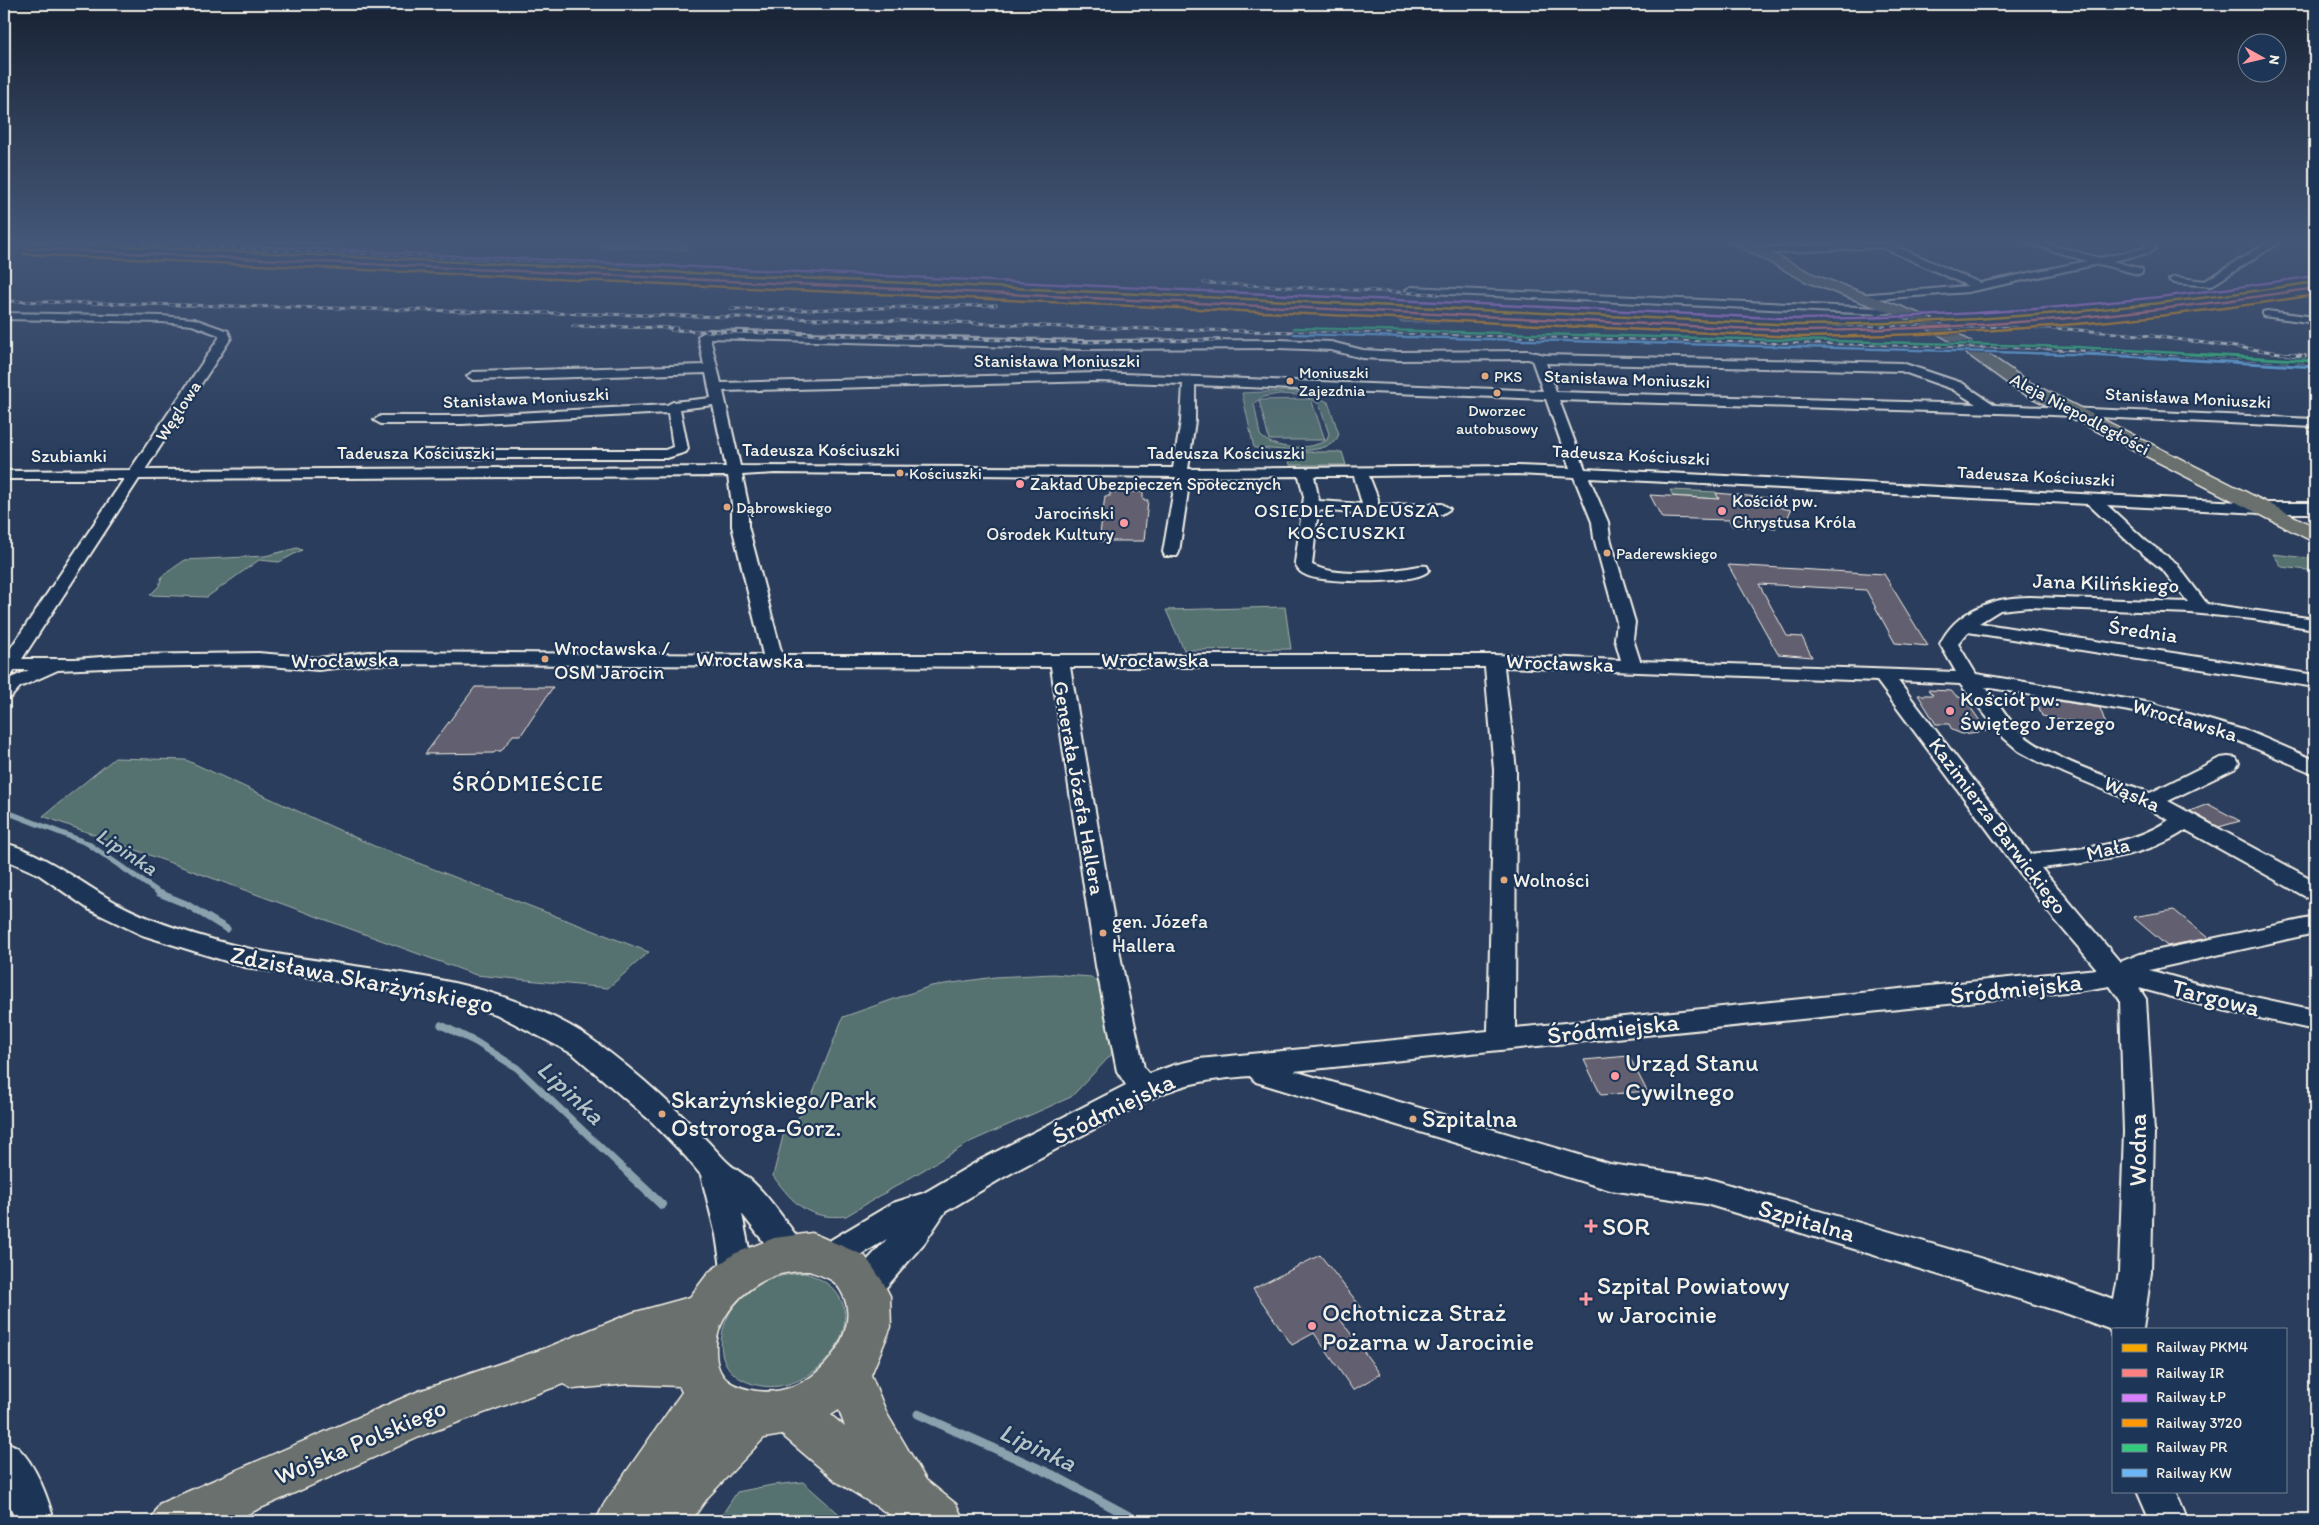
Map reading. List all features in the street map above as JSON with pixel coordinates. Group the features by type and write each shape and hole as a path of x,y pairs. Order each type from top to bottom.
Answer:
{"main road":[{"name":"Aleja Niepodległości","path":"1907,313 1952,336 2023,386 2315,535"},
{"path":"811,1255 850,1269 865,1287 871,1307 870,1329 862,1352 848,1373 821,1397 771,1413 736,1411 720,1404 701,1379 693,1348 703,1313 718,1291 738,1274 773,1256 811,1255"},
{"name":"Wojska Polskiego","path":"176,1521 419,1414 547,1369 632,1334 703,1313"},
{"name":"Wojska Polskiego","path":"547,1369 628,1363 701,1379"},
{"path":"848,1373 869,1429 924,1509"},
{"path":"621,1521 701,1379"},
{"path":"771,1413 924,1509"},
{"path":"661,1521 691,1480 771,1413"}],"street":[{"path":"2267,314 2315,320"},
{"name":"Węglowa","path":"4,316 162,319 194,322 224,333 225,338 5,667"},
{"path":"774,660 765,621 757,600 740,520 740,504 734,470 715,394 704,336 709,334 1082,345 1279,344 1331,346 1363,354 1381,355 1528,355 1541,358 1902,367 1922,372 1956,386 1992,409"},
{"path":"1541,358 1537,360 1600,522 1602,538 1626,622 1624,639 1632,665"},
{"path":"473,376 711,369"},
{"name":"Stanisława Moniuszki","path":"381,420 462,420 673,409 673,406 715,394 1048,377 2030,410 2315,423"},
{"path":"1171,552 1184,481 1180,467 1188,421 1189,381"},
{"path":"2023,386 2042,402 2040,406 2030,410"},
{"path":"422,454 667,454 681,449 673,409"},
{"path":"401,473 462,420"},
{"name":"Tadeusza Kościuszki","path":"135,475 785,469 1182,473 1517,470 2261,508 2315,508"},
{"path":"1305,472 1312,497 1303,563 1309,571 1340,576 1411,573 1421,570"},
{"path":"1360,472 1370,499 1370,510"},
{"name":"Szubianki","path":"4,475 135,475"},
{"path":"2092,499 2140,544 2169,566 2202,609"},
{"path":"1312,505 1370,510 1442,509"},
{"name":"Jana Kilińskiego","path":"1966,678 1966,673 1949,644 1952,636 1973,622 1981,613 2002,604 2112,604 2202,609 2260,614 2315,624"},
{"name":"Średnia","path":"1965,626 2315,681"},
{"name":"Wrocławska","path":"5,667 127,661 258,659 292,664 318,664 369,658 1494,660 1882,674 1966,678 2144,707 2243,736 2315,768"},
{"name":"Generała Józefa Hallera","path":"1059,660 1109,966 1131,1071 1144,1088"},
{"path":"1494,660 1505,770 1501,1039"},
{"path":"4,693 14,683 28,676 63,665"},
{"name":"Kazimierza Barwickiego","path":"1882,674 2059,908 2116,975"},
{"name":"Wąska","path":"1966,678 1984,698 2010,734 2026,747 2048,759 2151,801 2315,890"},
{"path":"2151,801 2228,763"},
{"name":"Mała","path":"2025,862 2087,855 2135,843 2171,831 2185,820"},
{"name":"Zdzisława Skarżyńskiego","path":"4,850 46,869 99,904 151,929 197,944 245,958 413,984 456,993 504,1007 528,1017 583,1047 594,1056 662,1114 697,1148 715,1170 745,1194 811,1255"},
{"name":"Śródmiejska","path":"811,1255 904,1214 934,1203 994,1168 1144,1088 1174,1076 1199,1070 2085,981 2116,975 2140,963 2315,925"},
{"name":"Targowa","path":"2116,975 2140,978 2213,998 2315,1020"},
{"name":"Wodna","path":"2116,975 2133,999 2139,1132 2135,1272 2126,1324"},
{"name":"Szpitalna","path":"1255,1064 1266,1074 1575,1167 1610,1177 1706,1191 2068,1299 2126,1324"},
{"name":"Zdzisława Skarżyńskiego","path":"715,1170 732,1235 738,1274"},
{"name":"Śródmiejska","path":"865,1287 914,1232 934,1203"},
{"path":"4,1460 16,1476 31,1506 35,1521"},
{"path":"2156,1492 2170,1521"}],"green space":[{"path":"1399,317 1467,320 1473,322 1400,322"},
{"path":"1288,391 1311,394 1328,402 1339,434 1334,442 1325,447 1314,449 1254,448 1242,393","holes":["1279,394 1297,395 1311,399 1319,404 1329,434 1327,440 1311,446 1292,447 1274,444 1260,435 1254,403 1263,397"]},
{"path":"1311,399 1325,440 1269,440 1259,400"},
{"path":"1287,452 1342,452 1346,465 1290,465"},
{"path":"1670,490 1716,492 1720,499 1673,496"},
{"path":"297,548 302,550 279,562 259,560 207,597 150,595 159,586 162,576 185,560 265,556"},
{"path":"2273,554 2315,559 2315,571 2282,567"},
{"path":"1285,607 1291,649 1184,650 1166,610"},
{"path":"115,758 186,760 374,846 649,952 608,988 476,975 43,816"},
{"path":"1053,974 1091,977 1108,990 1112,1021 1112,1054 1071,1097 972,1141 846,1216 833,1217 822,1215 803,1208 788,1195 773,1176 785,1128 806,1111 843,1017 931,986 995,977"},
{"path":"805,1273 831,1287 843,1306 844,1328 834,1350 817,1369 795,1382 769,1387 743,1380 732,1372 725,1361 721,1349 725,1323 731,1311 748,1291 761,1283 790,1274"},
{"path":"803,1482 847,1521 718,1521 737,1492 772,1485"}],"building":[{"name":"Jarociński Ośrodek Kultury","path":"1110,492 1143,492 1143,500 1148,500 1144,541 1099,541 1105,496 1110,496"},
{"name":"Kościół pw. Chrystusa Króla","path":"1716,493 1769,498 1774,506 1791,510 1784,526 1775,525 1776,528 1732,526 1729,520 1662,518 1650,495 1719,499"},
{"path":"1728,565 1884,574 1928,646 1895,643 1866,590 1759,584 1787,636 1802,637 1812,657 1778,654"},
{"path":"475,687 553,687 521,735 513,735 501,751 494,753 425,754"},
{"name":"Kościół pw. Świętego Jerzego","path":"1928,690 1951,691 1958,697 1964,698 1987,731 1962,734 1952,730 1949,724 1936,724 1918,695 1933,695"},
{"path":"2035,697 2100,708 2107,727 2042,716"},
{"path":"2208,804 2240,821 2219,827 2190,811"},
{"path":"2174,910 2208,938 2167,946 2133,917"},
{"name":"Urząd Stanu Cywilnego","path":"1629,1056 1647,1091 1601,1095 1584,1060"},
{"name":"Ochotnicza Straż Pożarna w Jarocinie","path":"1320,1255 1361,1307 1340,1319 1380,1374 1353,1390 1314,1333 1292,1345 1253,1289"}],"waterway":[{"name":"Lipinka","path":"4,811 87,843 160,894"},
{"name":"Lipinka","path":"160,894 186,904 227,929"},
{"name":"Lipinka","path":"441,1025 476,1042 517,1068 629,1174"},
{"name":"Lipinka","path":"628,1173 662,1205"},
{"name":"Lipinka","path":"918,1414 1051,1474 1138,1521"}],"railway":[{"path":"557,313 959,322"},
{"path":"1676,313 1778,318"},
{"path":"952,322 1064,327 2033,348 2190,355"},
{"path":"1798,325 2054,328 2152,336 2296,355"},
{"path":"573,326 677,328"},
{"path":"671,330 1076,342 1223,340"},
{"path":"2161,354 2315,363"},
{"path":"2286,354 2305,356"}],"rail line":[{"name":"3720","path":"1288,313 1798,337 1863,337 1993,332 2192,313"},
{"name":"IR","path":"1417,313 1798,331 1928,329 2057,321 2137,313"},
{"name":"PKM4","path":"1547,313 1798,325 1928,323 2077,313"},
{"name":"ŁP","path":"1675,313 1798,319 1863,319 1990,313"},
{"name":"PR","path":"1294,328 2078,347 2315,361"},
{"name":"KW","path":"1294,334 2078,353 2315,367"}],"place":[{"name":"PKS","path":"1485,376"},
{"name":"Moniuszki Zajezdnia","path":"1290,381"},
{"name":"Dworzec autobusowy","path":"1497,393"},
{"name":"Kościuszki","path":"900,473"},
{"name":"Zakład Ubezpieczeń Społecznych","path":"1020,484"},
{"name":"Dąbrowskiego","path":"727,507"},
{"name":"Kościół pw. Chrystusa Króla","path":"1722,511"},
{"name":"Jarociński Ośrodek Kultury","path":"1124,523"},
{"name":"Paderewskiego","path":"1607,553"},
{"name":"Wrocławska / OSM Jarocin","path":"545,659"},
{"name":"Kościół pw. Świętego Jerzego","path":"1950,711"},
{"name":"Wolności","path":"1504,880"},
{"name":"gen. Józefa Hallera","path":"1103,933"},
{"name":"Urząd Stanu Cywilnego","path":"1615,1076"},
{"name":"Skarżyńskiego/Park Ostroroga-Gorz.","path":"662,1114"},
{"name":"Szpitalna","path":"1413,1119"},
{"name":"SOR","path":"1591,1226"},
{"name":"Szpital Powiatowy w Jarocinie","path":"1586,1299"},
{"name":"Ochotnicza Straż Pożarna w Jarocinie","path":"1312,1326"}],"district":[{"name":"OSIEDLE TADEUSZA KOŚCIUSZKI","path":"1347,521"},
{"name":"ŚRÓDMIEŚCIE","path":"528,783"}]}
